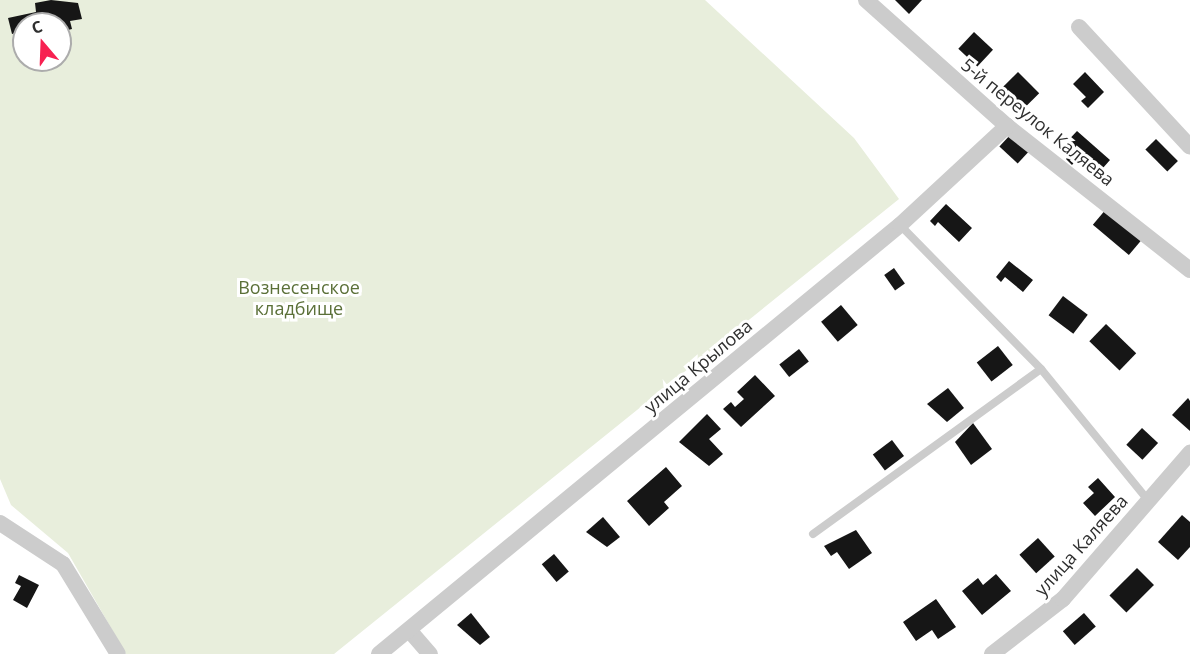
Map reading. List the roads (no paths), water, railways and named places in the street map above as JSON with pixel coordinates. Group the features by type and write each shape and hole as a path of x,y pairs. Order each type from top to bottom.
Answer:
{"street":[{"name":"5-й переулок Каляева","path":"866,0 1007,126 1190,270"},
{"path":"1079,27 1190,147"},
{"name":"улица Крылова","path":"379,654 900,225 1007,126"},
{"name":"улица Каляева","path":"992,654 1064,599 1190,453"},
{"path":"0,523 63,564 118,654"},
{"path":"409,630 430,654"}],"lane":[{"path":"900,225 1041,369 1148,500"},
{"path":"813,534 1041,369"}],"park label":[{"name":"Вознесенское кладбище","path":"299,298"}]}
